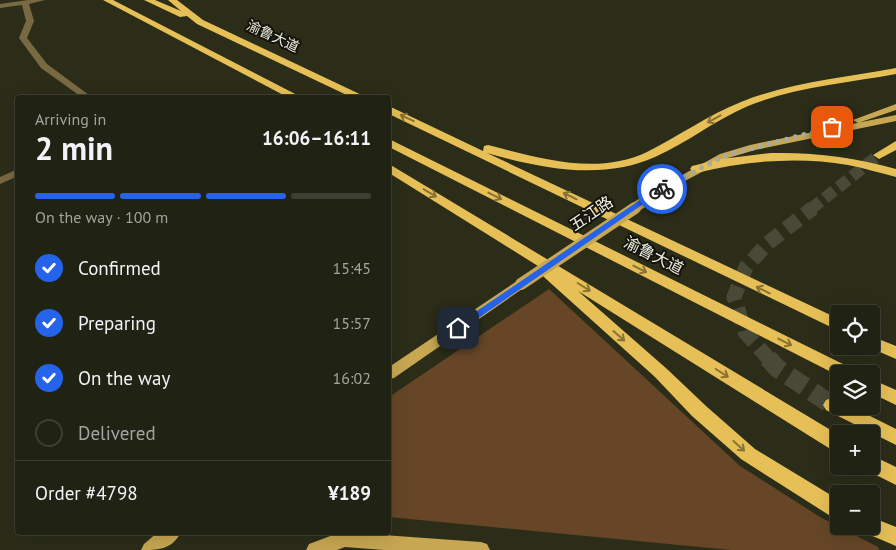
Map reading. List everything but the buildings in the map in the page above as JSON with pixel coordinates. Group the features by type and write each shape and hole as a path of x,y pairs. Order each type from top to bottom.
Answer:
{"highway":[{"path":"107,0 292,95"},
{"path":"148,0 200,22"},
{"name":"渝鲁大道","path":"175,1 200,22 357,95"},
{"path":"434,131 504,154 541,163 574,167 616,165 648,156 731,110 771,96 896,72"},
{"path":"256,76 280,95"},
{"path":"731,110 896,78"},
{"name":"渝鲁大道","path":"391,111 830,322"},
{"name":"渝鲁大道","path":"391,144 831,365"},
{"path":"879,155 896,145"},
{"path":"696,169 744,158 772,156 830,158 856,162 896,173"},
{"path":"391,169 830,439"},
{"path":"517,246 661,373 699,411 748,454 830,505"},
{"path":"880,346 896,353"},
{"path":"880,390 896,398"},
{"path":"851,415 896,438"},
{"path":"880,468 896,477"},
{"path":"880,530 896,537"}],"main road":[{"path":"784,139 864,118 896,107"},
{"name":"五江路","path":"391,373 664,188 696,169 724,156 784,139 854,128 896,118"},
{"path":"150,550 168,535"},
{"path":"315,550 338,536 481,550"}],"street":[{"path":"0,6 42,0"},
{"path":"25,3 30,21 24,38 44,66 85,95"},
{"path":"0,181 15,174"}],"shaded area":[{"path":"549,289 740,466 830,522 830,535 855,535 878,547 879,550 731,550 391,517 391,396"}],"tunnel":[{"path":"811,209 879,155"},
{"path":"769,359 745,332 734,297 746,267 768,243 813,208"},
{"path":"768,358 777,368 830,404"}],"way so far":[{"path":"662,189 696,169 724,156 832,127"}],"route":[{"path":"458,328 662,189"}]}
